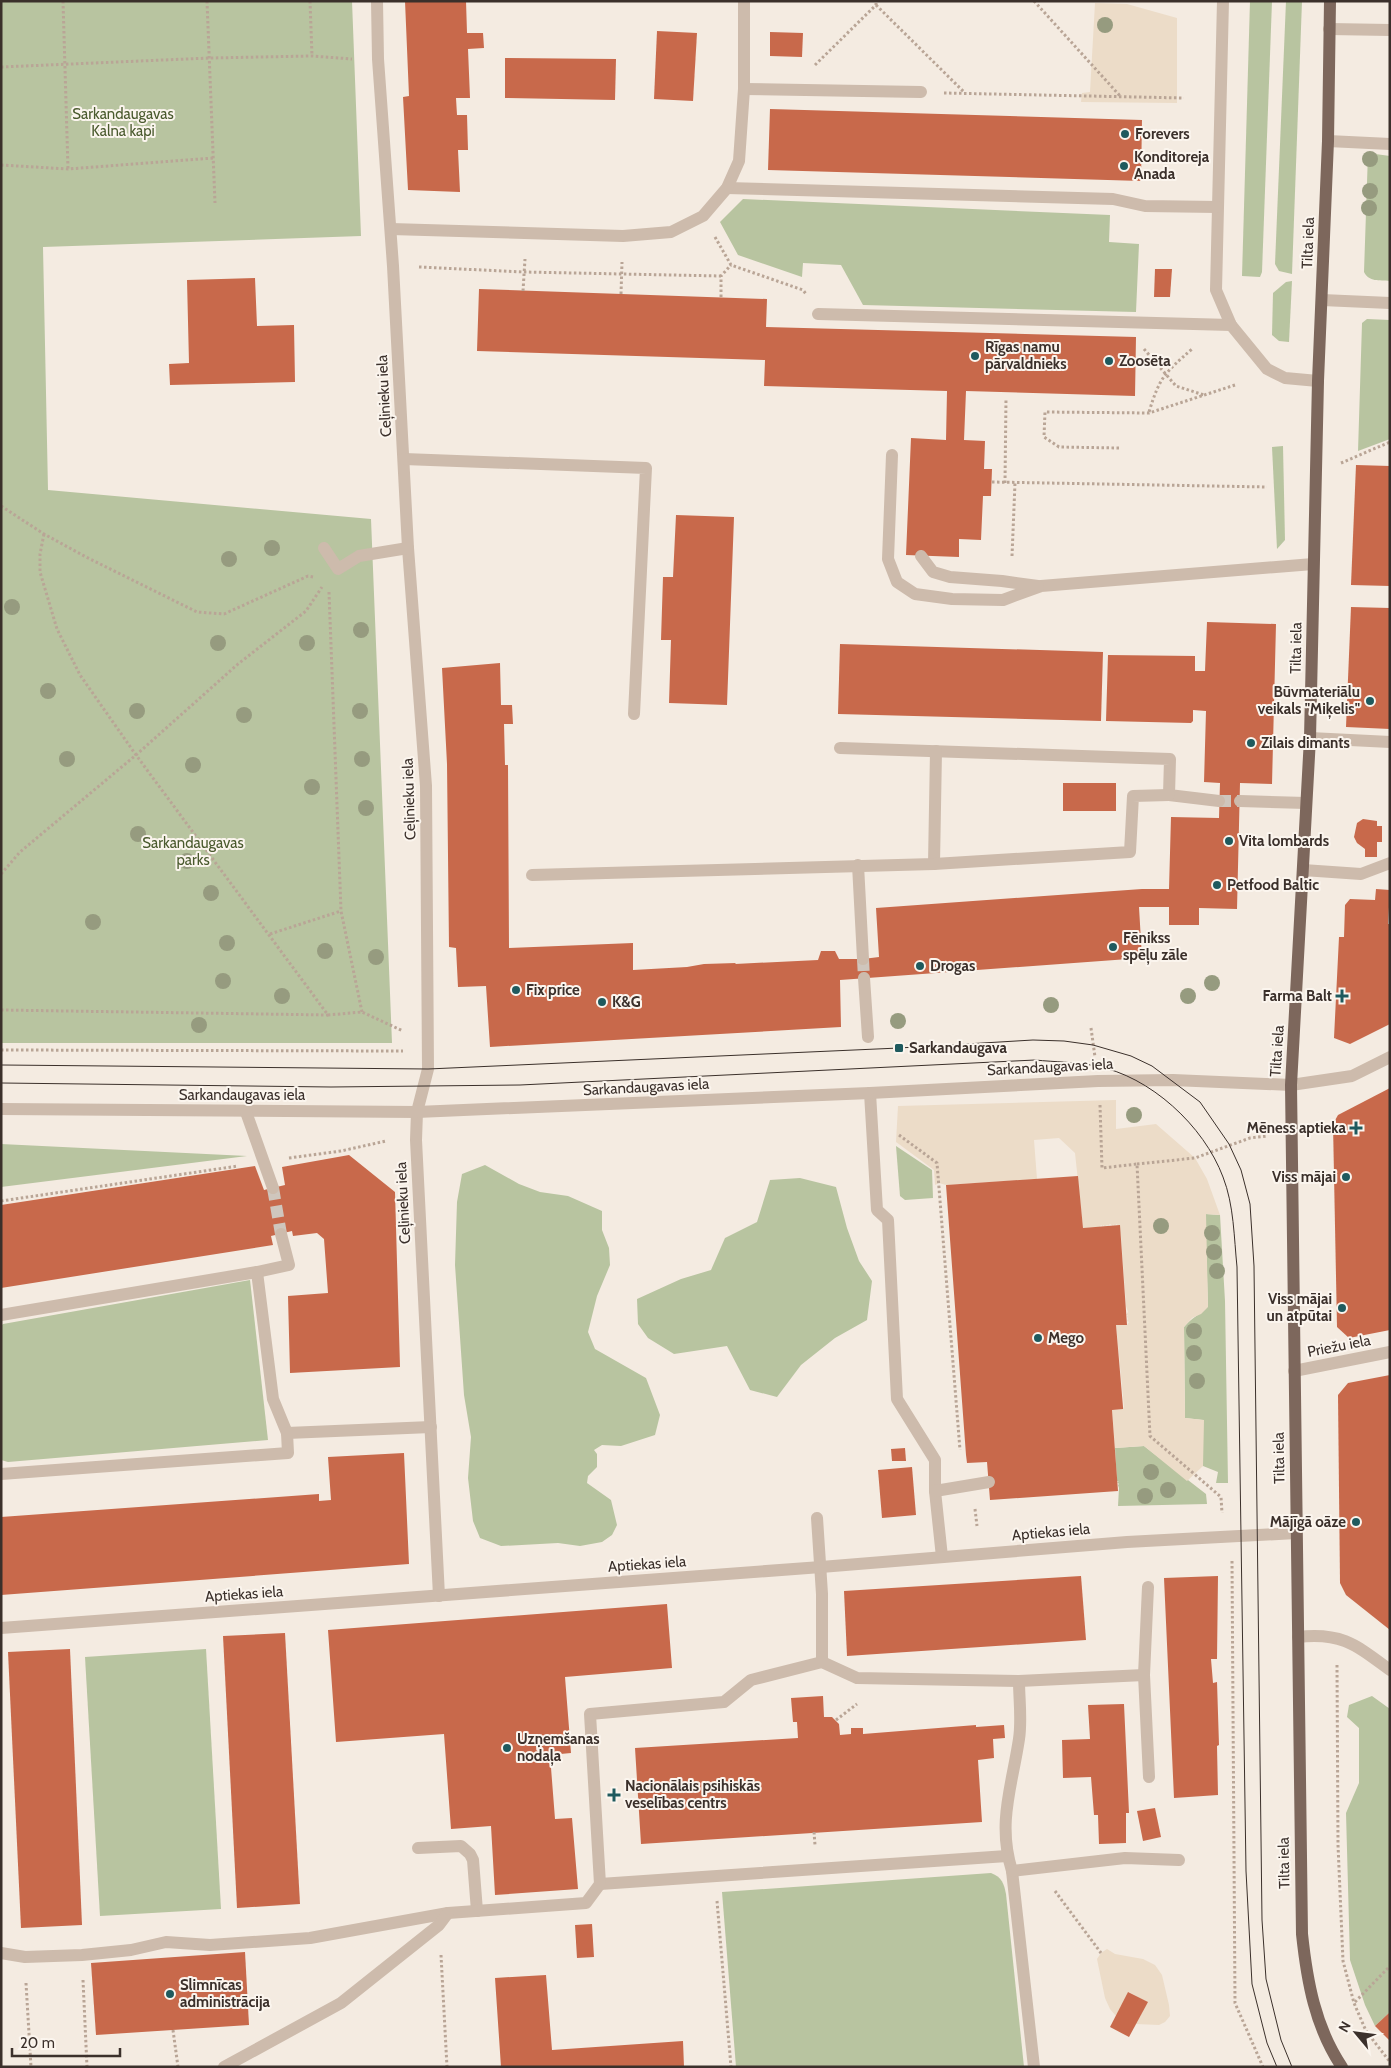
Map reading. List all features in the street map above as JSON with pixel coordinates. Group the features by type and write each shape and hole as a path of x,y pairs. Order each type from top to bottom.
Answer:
{"main road":[{"name":"Tilta iela","path":"1330,1 1328,141 1318,381 1310,738 1291,1085 1302,1934 1307,1980 1317,2020 1342,2067"}],"street":[{"name":"Ceļinieku iela","path":"377,1 378,59 391,229 408,548 426,786 428,1069 417,1112 416,1148 439,1596"},
{"path":"391,229 623,236 671,232 703,216 727,188 739,161 744,89 744,1"},
{"path":"1223,1 1216,290 1231,326 1266,369 1285,378 1318,381"},
{"path":"1329,29 1390,30"},
{"path":"744,89 921,92"},
{"path":"1328,141 1390,144"},
{"path":"727,188 1113,199 1145,206 1217,207"},
{"path":"1322,300 1390,302"},
{"path":"818,314 1231,326"},
{"path":"892,455 888,558 897,582 915,594 952,599 1003,600 1041,586"},
{"path":"404,459 646,468 634,714"},
{"path":"324,548 338,569 359,556 408,548"},
{"path":"921,556 933,572 950,577 1041,586 1314,564"},
{"path":"1310,738 1390,742"},
{"path":"840,748 1170,759 1169,795"},
{"path":"934,864 936,751"},
{"path":"532,875 858,864 934,864 1130,852 1133,796 1169,795 1219,801"},
{"path":"1240,801 1306,804"},
{"path":"1303,870 1361,874 1390,863"},
{"path":"858,864 863,958"},
{"path":"864,978 868,1037"},
{"name":"Sarkandaugavas iela","path":"1,1110 417,1112 1134,1080 1291,1085 1352,1076 1390,1056"},
{"path":"870,1093 877,1210 888,1220 897,1399 934,1460 935,1491 942,1557"},
{"path":"246,1112 273,1188"},
{"path":"1,1316 289,1265 281,1234"},
{"path":"1,1474 288,1453 287,1433 273,1399 257,1272"},
{"name":"Priežu iela","path":"1294,1371 1390,1352"},
{"path":"287,1433 431,1427"},
{"path":"935,1491 989,1482"},
{"path":"817,1518 821,1567 822,1662"},
{"name":"Aptiekas iela","path":"1,1628 821,1567 1165,1539 1296,1533"},
{"path":"1148,1587 1144,1675 1149,1777"},
{"path":"1298,1637 1318,1635 1349,1642 1390,1670"},
{"path":"1,1953 25,1957 131,1950 166,1942 210,1945 310,1938 448,1913 586,1903 600,1884 590,1714 724,1702 751,1680 822,1662 857,1678 1019,1681 1144,1675"},
{"path":"1019,1681 1020,1736 1005,1808 1007,1856 1012,1872 1034,2067"},
{"path":"418,1848 461,1846 470,1854 474,1860 477,1911"},
{"path":"600,1884 1007,1856"},
{"path":"1012,1872 1125,1858 1179,1860"},
{"path":"224,2067 341,2003 439,1925 448,1913"}],"path":[{"path":"63,1 68,169"},
{"path":"207,1 215,203"},
{"path":"310,1 312,56"},
{"path":"1034,1 1121,97"},
{"path":"790,90 876,3 965,93"},
{"path":"1,66 312,56 378,59"},
{"path":"921,92 1184,98"},
{"path":"1,165 68,169 213,158"},
{"path":"703,216 731,265 804,290 818,314"},
{"path":"523,291 526,233"},
{"path":"621,294 623,236"},
{"path":"721,297 721,276 731,265"},
{"path":"393,266 524,272 721,276"},
{"path":"1145,323 1144,349 1176,386 1204,395"},
{"path":"1149,413 1157,386 1165,374 1199,343"},
{"path":"1118,448 1059,447 1044,437 1045,412 1149,413 1236,385"},
{"path":"1004,483 1006,398"},
{"path":"1316,475 1390,442"},
{"path":"992,482 1267,487"},
{"path":"1011,582 1015,483"},
{"path":"1,505 44,534 197,612 224,614 308,576 328,578"},
{"path":"44,534 40,554 40,572 57,629 80,676 328,1015"},
{"path":"1,874 20,852 136,755 238,664 306,611 328,578 338,569"},
{"path":"328,578 341,911 362,1012"},
{"path":"270,934 341,911"},
{"path":"1,1010 328,1015 362,1012 427,1042"},
{"path":"1,1050 404,1051 427,1042"},
{"path":"1100,1108 1102,1168 1195,1158 1250,1138"},
{"path":"872,1116 937,1163 961,1465 972,1473 977,1526"},
{"path":"1,1201 341,1151 386,1141"},
{"path":"1137,1164 1150,1436 1195,1474"},
{"path":"1226,1560 1232,1560 1235,2003 1263,2067"},
{"path":"1336,1638 1338,1844 1343,1961 1354,2003 1366,2031 1390,2062"},
{"path":"1039,1868 1101,1952"},
{"path":"715,1875 731,2067"},
{"path":"439,1925 448,2067"},
{"path":"82,1954 87,2067"},
{"path":"1354,2003 1390,1966"},
{"path":"27,1987 31,2067"},
{"path":"173,2030 178,2067"}],"green space":[{"name":"Sarkandaugavas parks","path":"1,1 352,1 361,236 43,247 48,490 371,519 392,1043 1,1043"},
{"path":"1250,1 1272,1 1262,272 1260,277 1242,276"},
{"path":"1286,1 1302,1 1292,274 1279,271 1275,264"},
{"path":"1368,153 1390,156 1390,281 1372,279 1364,272"},
{"path":"743,199 1110,215 1109,242 1139,244 1136,312 863,305 841,265 803,263 802,277 738,255 720,222"},
{"path":"1292,281 1289,342 1279,341 1272,335 1273,293 1286,282"},
{"path":"1367,319 1390,320 1390,439 1358,451 1362,323"},
{"path":"1283,446 1285,540 1277,549 1272,447"},
{"path":"1,1144 247,1156 1,1187"},
{"path":"896,1146 932,1170 933,1198 905,1200 900,1196"},
{"path":"485,1165 519,1184 540,1192 568,1196 602,1211 602,1230 609,1248 610,1265 597,1296 588,1332 595,1349 646,1378 660,1415 655,1435 621,1446 602,1445 594,1450 597,1454 597,1467 588,1476 587,1483 611,1500 617,1525 612,1535 602,1542 580,1546 558,1543 501,1546 480,1538 473,1521 468,1478 471,1437 464,1395 455,1265 457,1202 462,1174"},
{"path":"800,1178 836,1187 847,1228 859,1261 872,1281 867,1320 835,1338 801,1365 777,1397 750,1390 727,1346 674,1354 648,1338 638,1324 637,1299 681,1279 711,1270 725,1238 757,1222 770,1180"},
{"path":"1205,1214 1220,1215 1225,1301 1228,1483 1216,1483 1218,1472 1203,1466 1203,1420 1185,1418 1184,1327 1208,1306"},
{"path":"250,1280 268,1440 8,1462 1,1460 1,1326 3,1324"},
{"path":"1144,1446 1206,1494 1207,1504 1118,1506 1119,1484 1117,1482 1119,1481 1117,1481 1115,1448"},
{"path":"206,1649 221,1909 100,1916 85,1657"},
{"path":"1372,1696 1390,1709 1390,2012 1375,2026 1365,2005 1350,1960 1346,1813 1359,1783 1359,1728 1347,1717 1349,1705"},
{"path":"991,1873 1002,1881 1006,1894 1024,2067 736,2067 722,1892"}],"shaded area":[{"path":"1095,3 1127,4 1177,18 1177,103 1081,102 1082,93 1090,92"},
{"path":"1116,1100 1116,1129 1156,1124 1195,1158 1207,1179 1220,1215 1206,1214 1208,1307 1201,1314 1192,1318 1184,1327 1185,1418 1204,1420 1203,1466 1187,1481 1144,1446 1115,1448 1112,1410 1124,1407 1116,1325 1127,1325 1129,1322 1127,1321 1128,1315 1126,1315 1128,1312 1121,1236 1117,1224 1114,1226 1110,1224 1105,1227 1101,1225 1100,1227 1083,1228 1075,1153 1059,1138 1034,1140 1037,1179 946,1185 939,1183 935,1185 934,1170 896,1142 898,1106"},
{"path":"1107,1949 1115,1954 1143,1959 1155,1965 1162,1975 1169,2005 1170,2016 1165,2022 1159,2025 1136,2024 1147,2002 1129,1992 1116,2016 1110,2009 1105,1998 1097,1959"}],"building":[{"path":"405,1 466,1 467,33 483,33 484,48 468,49 470,98 456,98 457,115 467,115 468,150 458,150 460,192 408,190 403,97 409,96"},
{"path":"657,31 697,33 693,101 654,99"},
{"path":"770,32 803,33 802,57 770,56"},
{"path":"505,58 616,59 615,100 505,98"},
{"path":"770,109 1142,120 1141,181 768,170"},
{"path":"1155,269 1172,269 1170,297 1154,297"},
{"path":"255,278 257,326 294,325 295,382 170,385 169,364 189,363 187,280"},
{"path":"479,289 767,299 766,327 1136,337 1135,396 966,391 964,440 985,441 984,469 992,469 991,496 983,496 981,540 959,539 959,557 906,555 911,438 946,440 947,391 764,386 765,360 477,351"},
{"path":"1356,465 1390,466 1390,586 1351,585"},
{"path":"676,515 734,517 727,705 669,703 671,640 661,640 663,577 673,577"},
{"path":"1351,607 1390,608 1390,729 1346,727"},
{"path":"1207,622 1276,624 1272,784 1240,783 1237,909 1199,908 1199,925 1169,925 1169,907 1139,907 1142,958 840,980 841,1027 490,1047 486,986 458,987 456,948 449,947 447,764 442,668 500,663 501,705 512,705 513,724 504,724 505,765 508,765 509,948 633,943 633,970 687,967 704,964 818,960 821,951 835,951 839,959 863,959 879,957 876,908 1142,889 1169,889 1171,817 1219,818 1220,783 1204,782 1206,711 1193,710 1193,721 1191,723 1106,721 1108,655 1195,656 1195,671 1205,671"},
{"path":"840,644 1103,652 1101,721 838,714"},
{"path":"1063,783 1116,783 1116,811 1063,811"},
{"path":"1363,819 1377,821 1377,826 1382,826 1382,842 1377,842 1377,857 1365,857 1365,849 1357,843 1354,837 1357,823"},
{"path":"1376,889 1390,890 1388,924 1390,924 1390,1024 1350,1044 1334,1038 1339,937 1344,937 1345,905 1350,899 1375,900"},
{"path":"1390,1088 1390,1330 1349,1338 1337,1327 1333,1124 1338,1115"},
{"path":"349,1155 395,1192 400,1367 290,1373 288,1296 328,1293 324,1239 317,1233 293,1236 292,1231 271,1236 273,1245 1,1288 1,1205 255,1166 264,1190 285,1185 282,1167"},
{"name":"Mego","path":"1078,1176 1083,1228 1120,1225 1127,1325 1116,1325 1123,1407 1123,1409 1112,1410 1118,1491 990,1500 987,1462 967,1463 946,1185"},
{"path":"1390,1375 1390,1630 1346,1595 1340,1583 1338,1395 1348,1383"},
{"path":"905,1448 906,1461 892,1461 891,1449"},
{"path":"404,1453 409,1564 1,1595 1,1517 319,1494 319,1501 331,1500 328,1457"},
{"path":"912,1467 916,1515 882,1518 878,1470"},
{"path":"1081,1576 1086,1640 847,1656 844,1591"},
{"path":"1218,1576 1217,1659 1211,1659 1213,1683 1217,1682 1218,1795 1174,1798 1164,1578"},
{"name":"Uzņemšanas nodaļa","path":"667,1604 672,1668 565,1677 571,1753 550,1755 555,1819 572,1818 578,1889 495,1895 491,1826 451,1829 444,1734 336,1742 328,1630"},
{"path":"285,1633 300,1904 237,1908 223,1636"},
{"path":"70,1649 82,1925 21,1928 8,1652"},
{"path":"823,1696 824,1717 832,1717 839,1724 840,1735 851,1734 851,1728 863,1728 863,1734 976,1725 976,1727 1004,1725 1005,1738 993,1739 994,1758 978,1760 982,1822 641,1844 635,1748 798,1738 797,1722 793,1722 791,1698"},
{"path":"1124,1704 1129,1813 1126,1813 1126,1843 1099,1844 1098,1815 1094,1815 1091,1777 1063,1778 1062,1740 1090,1739 1088,1705"},
{"path":"1155,1808 1161,1837 1143,1841 1137,1811"},
{"path":"592,1924 594,1957 577,1958 575,1925"},
{"name":"Slimnīcas administrācija","path":"245,1952 249,2025 96,2035 91,1963"},
{"path":"546,1975 552,2050 683,2041 684,2067 501,2067 495,1978"},
{"path":"1128,1992 1148,2002 1129,2037 1110,2027"},
{"path":"1390,2012 1390,2041 1375,2026"}],"tunnel":[{"path":"1219,801 1240,801"},
{"path":"863,959 864,978"},
{"path":"273,1188 281,1234"}],"tram line":[{"path":"1,1065 428,1069 899,1048 1033,1040 1064,1041 1093,1045 1131,1056 1152,1066 1200,1102 1229,1144 1241,1170 1250,1204 1254,1266 1262,1920 1266,1979 1281,2040 1292,2067"},
{"path":"1,1083 331,1087 520,1085 1035,1060 1096,1066 1136,1080 1155,1092 1189,1122 1214,1158 1227,1188 1233,1222 1237,1267 1246,1871 1252,1984 1267,2043 1277,2067"}],"place":[{"name":"Forevers","path":"1125,134"},
{"name":"Konditoreja Anada","path":"1124,166"},
{"name":"Rīgas namu pārvaldnieks","path":"975,356"},
{"name":"Zoosēta","path":"1109,361"},
{"name":"Būvmateriālu veikals \"Miķelis\"","path":"1370,701"},
{"name":"Zilais dimants","path":"1251,743"},
{"name":"Vita lombards","path":"1229,841"},
{"name":"Petfood Baltic","path":"1217,885"},
{"name":"Fēnikss spēļu zāle","path":"1113,947"},
{"name":"Drogas","path":"920,966"},
{"name":"Fix price","path":"516,990"},
{"name":"Farma Balt","path":"1342,996"},
{"name":"K&G","path":"602,1002"},
{"name":"Sarkandaugava","path":"899,1048"},
{"name":"Mēness aptieka","path":"1356,1128"},
{"name":"Viss mājai","path":"1346,1177"},
{"name":"Viss mājai un atpūtai","path":"1342,1308"},
{"name":"Mego","path":"1038,1338"},
{"name":"Mājīgā oāze","path":"1356,1522"},
{"name":"Uzņemšanas nodaļa","path":"507,1748"},
{"name":"Nacionālais psihiskās veselības centrs","path":"614,1795"},
{"name":"Slimnīcas administrācija","path":"170,1994"}],"park label":[{"name":"Sarkandaugavas Kalna kapi","path":"123,122"}]}
